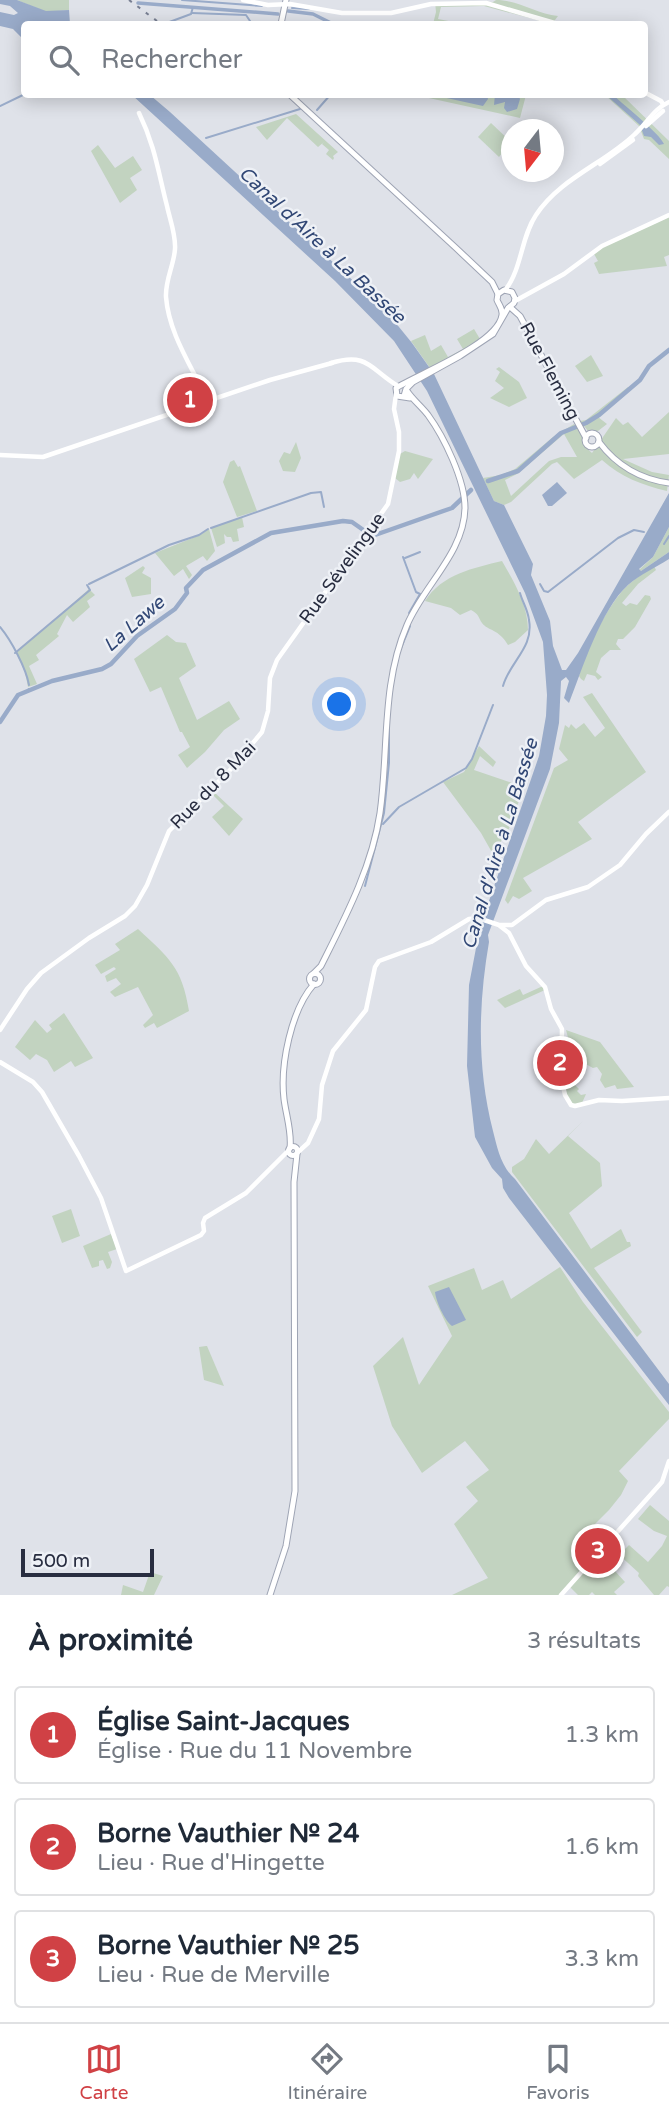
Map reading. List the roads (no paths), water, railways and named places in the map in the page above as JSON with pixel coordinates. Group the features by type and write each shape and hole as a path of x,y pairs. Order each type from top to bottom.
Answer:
{"main road":[{"path":"282,21 285,2"},
{"name":"Rue Fleming","path":"294,98 510,299 588,436"},
{"path":"270,1595 286,1546 295,1491 294,1151 284,1096 285,1058 295,1021 312,983 320,981 316,974 354,896 375,835 382,797 389,691 396,657 414,611 455,546 464,520 463,491 435,427 428,415 401,391 494,331 510,299"},
{"path":"597,444 597,435 588,436 588,445 597,444 630,471 667,483"}],"street":[{"path":"243,0 268,5 285,2 333,13 383,13 425,4 486,3 548,21"},
{"path":"510,299 512,281 527,234 539,213 555,193 640,131 665,106 648,94"},
{"path":"139,113 152,141 173,229 175,248 166,297 171,320 178,342 208,402"},
{"path":"510,299 564,274 603,246 669,215"},
{"path":"0,455 38,458 49,455 260,384 349,358 358,359 401,391"},
{"name":"Rue Sévelingue","path":"270,683 281,654 385,510 391,496 399,441 394,405 401,391"},
{"name":"Rue du 8 Mai","path":"0,1030 41,973 125,916 135,906 169,831 226,775 260,736 267,715 270,683"},
{"path":"509,933 512,925 546,900 580,891 620,865 669,812"},
{"path":"0,1062 37,1085 101,1199 126,1271 201,1235 205,1218 246,1193 268,1174 283,1155 305,1147 319,1119 322,1085 330,1058 366,1010 376,964 384,957 433,941 469,919 482,919 509,933 526,966 545,986 549,1003 562,1029 561,1077 565,1095 572,1106 599,1100 669,1098"},
{"path":"496,924 512,925"},
{"path":"561,1595 659,1485 666,1476 669,1461"}],"water":[{"path":"0,0 17,0 46,11 69,10 70,21 21,21 21,37 13,29 0,26 0,12 14,15 18,13 10,6 0,4"},
{"path":"135,98 154,98 170,112 386,311 412,343 434,374 494,501 504,505 533,564 531,575 550,621 553,646 562,670 566,670 578,653 669,493 669,527 653,557 639,569 641,571 669,552 669,559 633,581 618,596 593,641 569,703 564,698 569,681 566,677 561,681 559,723 550,769 488,935 481,1037 488,1108 503,1163 669,1384 669,1405 509,1198 503,1188 502,1179 492,1168 475,1137 467,1066 469,985 480,927 539,756 547,695 543,642 525,593 427,391 394,341 335,281"},
{"path":"447,98 488,98 483,106"},
{"path":"495,98 520,99 517,109 507,112 504,108 505,102 494,105"},
{"path":"609,98 616,98 664,144 659,145 651,137 644,136 640,125"},
{"path":"557,482 567,493 552,506 548,506 542,495"},
{"path":"449,1287 466,1320 452,1326 441,1310 435,1292"}],"waterway":[{"path":"182,0 262,6"},
{"path":"138,3 278,14"},
{"path":"172,21 191,14 193,7"},
{"path":"292,8 309,9"},
{"path":"288,11 313,14 327,21"},
{"path":"192,13 246,15 250,21"},
{"path":"0,106 21,96"},
{"path":"317,110 328,98"},
{"path":"206,138 300,109"},
{"name":"La Lawe","path":"488,481 518,471 561,433 599,415 640,380 649,366 669,350"},
{"name":"La Lawe","path":"0,722 18,695 52,681 102,669 111,664 137,636 175,609 187,593 186,588 203,570 271,533 343,521 352,522 375,535 452,508 471,490"},
{"path":"211,528 311,493 321,492 324,507"},
{"path":"89,584 208,529"},
{"path":"540,584 544,591 548,592 618,538 634,530 644,532"},
{"path":"664,544 669,536"},
{"path":"405,558 420,552"},
{"path":"403,557 416,592 420,594 409,613"},
{"path":"15,653 90,590 87,585"},
{"path":"503,686 525,647 530,630 520,593"},
{"path":"401,648 410,626"},
{"path":"0,627 18,654 29,685"},
{"path":"383,824 399,807 466,768 493,705"},
{"path":"365,886 384,813 389,763 389,726"}],"railway":[{"path":"129,0 157,21"}],"place":[{"name":"Église Saint-Jacques","path":"190,400"},
{"name":"Borne Vauthier № 24","path":"560,1063"},
{"name":"Borne Vauthier № 25","path":"598,1551"}],"water label":[{"name":"Canal d'Aire à La Bassée","path":"322,245"},
{"name":"Canal d'Aire à La Bassée","path":"500,844"}]}
